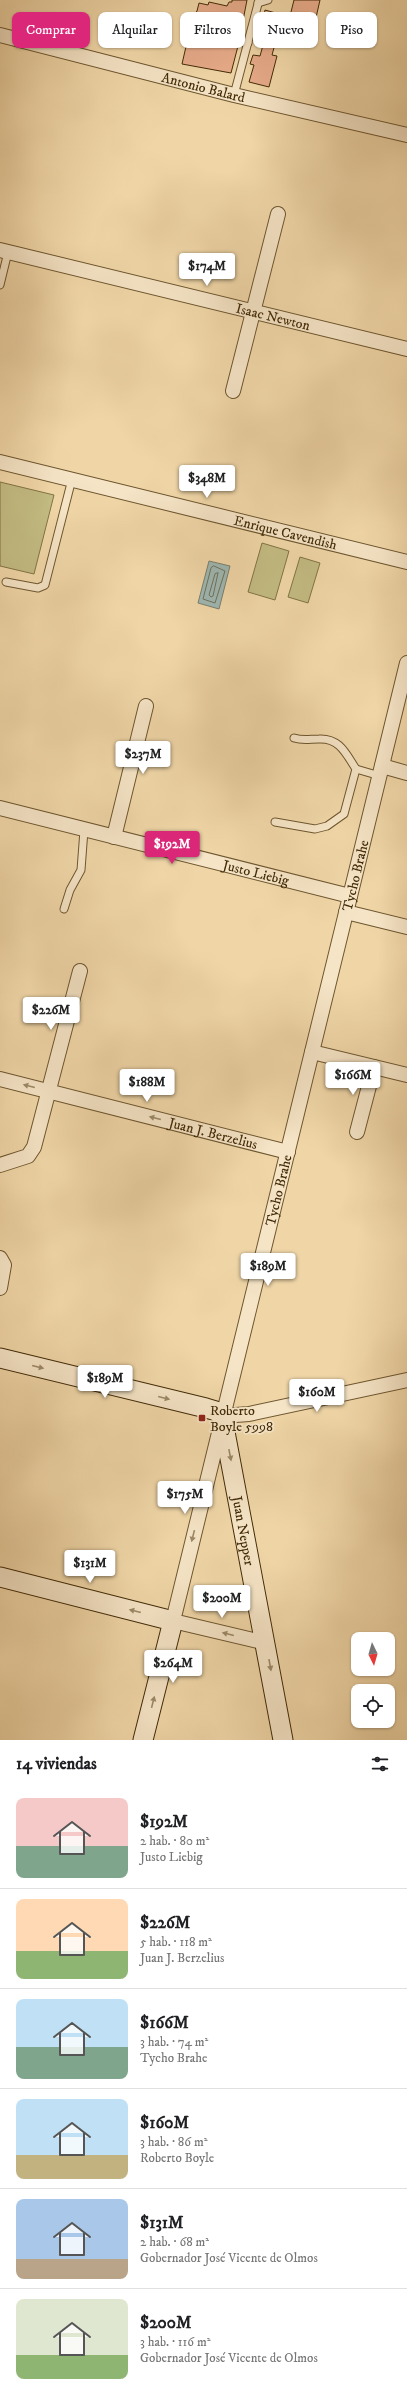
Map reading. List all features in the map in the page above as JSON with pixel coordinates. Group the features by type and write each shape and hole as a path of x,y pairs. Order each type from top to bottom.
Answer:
{"main road":[{"path":"0,1358 206,1408 216,1411 222,1416"},
{"name":"Juan Nepper","path":"222,1416 266,1643 283,1740"},
{"path":"0,1577 173,1620"},
{"name":"Tycho Brahe","path":"143,1740 173,1620"}],"street":[{"name":"Antonio Balard","path":"0,35 234,95 407,135"},
{"path":"233,391 278,214"},
{"name":"Isaac Newton","path":"4,251 407,349"},
{"name":"Enrique Cavendish","path":"0,462 407,562"},
{"name":"Tycho Brahe","path":"173,1620 407,663"},
{"path":"114,837 146,706"},
{"path":"381,771 407,773"},
{"name":"Justo Liebig","path":"0,808 350,896"},
{"path":"346,912 407,927"},
{"path":"0,1165 28,1156 34,1147 80,971"},
{"path":"312,1052 407,1075"},
{"path":"357,1132 374,1067"},
{"name":"Juan J. Berzelius","path":"0,1079 288,1152"},
{"path":"0,1258 4,1265 0,1288"},
{"path":"222,1416 249,1414 407,1380"},
{"path":"173,1620 266,1643"}],"lane":[{"path":"234,95 259,2 268,0"},
{"path":"0,285 4,251"},
{"path":"6,582 38,588 45,585 72,479"},
{"path":"275,822 315,828 327,826 344,814 356,769 344,749 338,743 320,739 301,741 294,738"},
{"path":"356,769 381,771"},
{"path":"64,909 70,890 81,870 84,830"}],"shaded area":[{"path":"0,482 54,495 34,574 0,566"},
{"path":"262,543 289,551 275,600 248,592"},
{"path":"300,557 320,563 308,603 288,597"}],"water":[{"path":"209,561 230,566 219,609 198,603"}],"building":[{"path":"232,0 247,0 245,12 196,12 199,3 208,5 209,2 227,6 229,2 232,2"},
{"path":"294,0 320,0 317,12 291,12"},
{"path":"186,48 237,48 231,73 182,64"},
{"path":"262,48 274,48 272,55 277,56 269,87 249,82 254,65 250,64 253,55 260,56"}],"place":[{"name":"Roberto Boyle 5998","path":"202,1418"}]}
